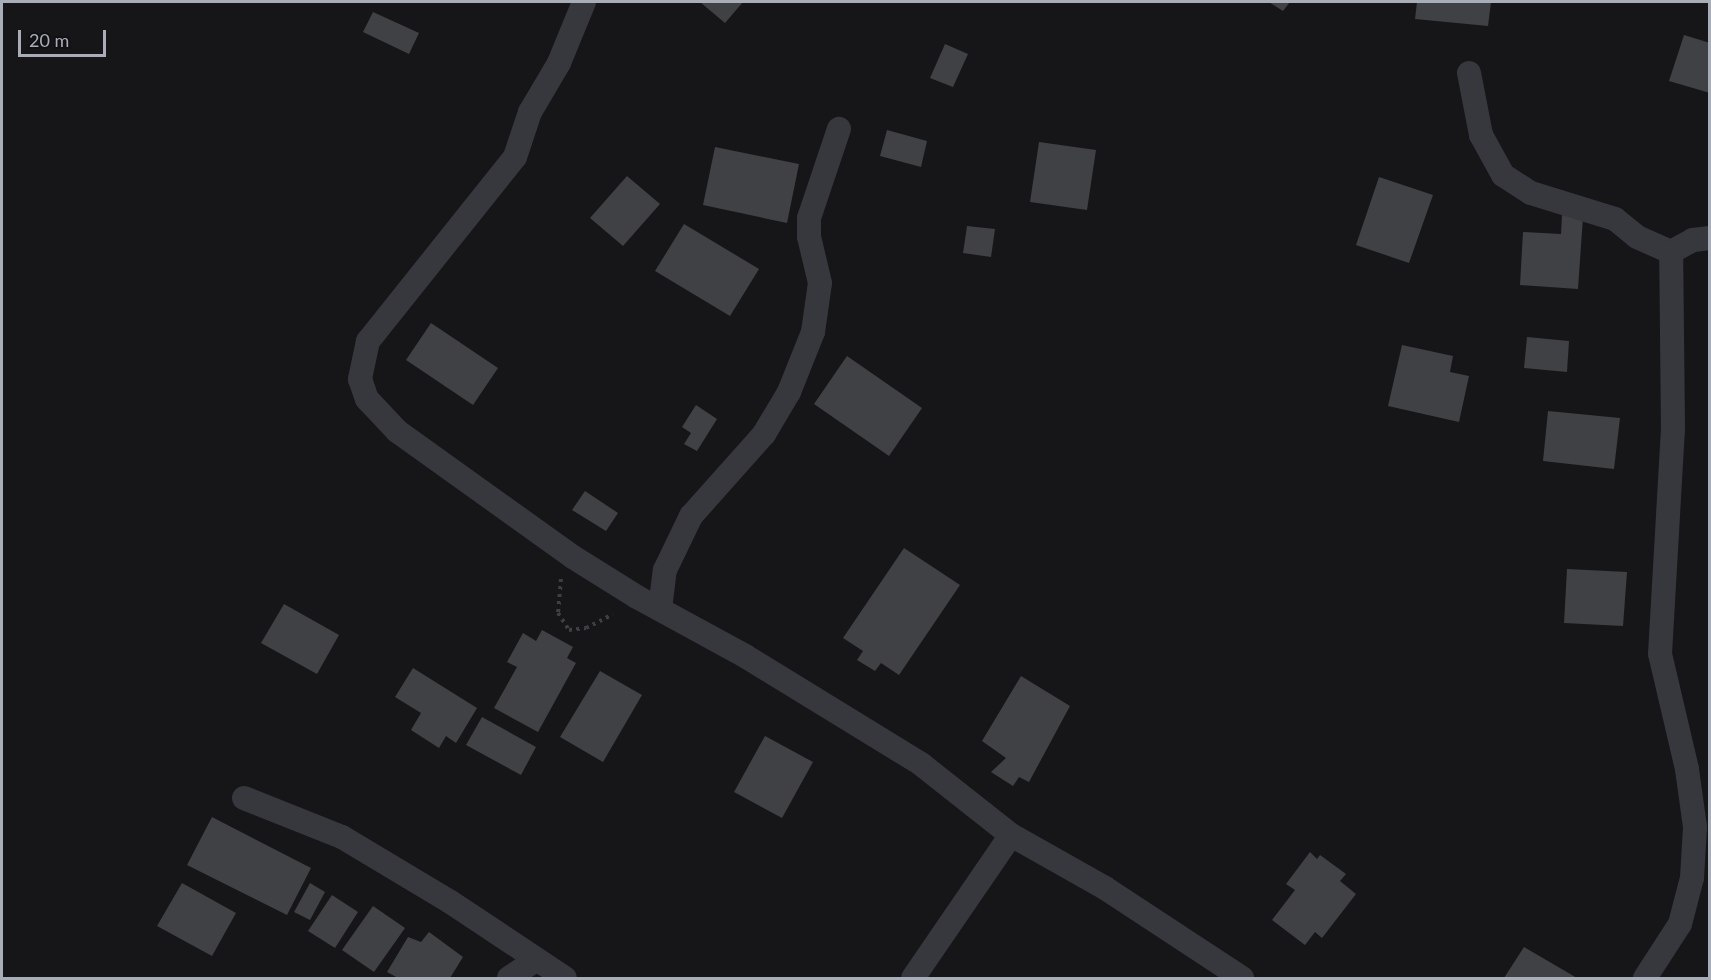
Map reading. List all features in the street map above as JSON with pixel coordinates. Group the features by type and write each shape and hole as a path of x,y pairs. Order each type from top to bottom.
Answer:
{"street":[{"path":"584,2 559,63 530,112 515,157 379,324 368,341 360,379 367,399 397,431 573,557 637,597 745,656 921,764 1011,835 1105,888 1242,978"},
{"path":"1469,73 1481,135 1503,175 1531,193 1615,219 1637,237 1671,252"},
{"path":"660,609 664,570 691,516 764,434 789,392 813,332 820,283 809,237 809,218 839,129"},
{"path":"1671,252 1693,240 1710,238"},
{"path":"1645,978 1680,924 1692,878 1695,827 1687,768 1660,654 1673,429 1671,252"},
{"path":"244,798 342,837 565,978"},
{"path":"913,978 1011,835"},
{"path":"509,978 536,960"}],"path":[{"path":"573,557 559,582 558,613 568,630 586,628 637,597"}],"building":[{"path":"700,2 743,2 725,23"},
{"path":"1269,2 1290,2 1283,11"},
{"path":"1417,2 1491,2 1488,26 1415,19"},
{"path":"373,12 419,33 409,54 363,32"},
{"path":"1684,35 1710,43 1710,93 1669,81"},
{"path":"945,44 968,54 953,87 930,78"},
{"path":"887,130 927,141 921,167 880,156"},
{"path":"1039,142 1096,150 1087,210 1030,202"},
{"path":"715,147 799,164 787,223 703,205"},
{"path":"627,176 660,204 623,246 590,218"},
{"path":"1379,177 1433,195 1409,263 1356,245"},
{"path":"1562,215 1583,217 1578,289 1520,285 1523,232 1561,234"},
{"path":"684,224 759,269 730,316 655,271"},
{"path":"967,226 995,229 991,257 963,253"},
{"path":"431,323 498,368 473,405 406,360"},
{"path":"1527,337 1569,341 1567,372 1524,368"},
{"path":"1402,345 1453,356 1450,372 1469,376 1459,422 1388,406"},
{"path":"847,356 922,408 889,456 814,404"},
{"path":"696,405 717,419 697,451 684,444 691,433 682,427"},
{"path":"1548,411 1620,418 1614,469 1543,461"},
{"path":"585,491 618,513 606,531 572,510"},
{"path":"904,548 960,585 899,675 881,663 875,671 857,660 863,651 843,638"},
{"path":"1567,569 1627,572 1623,626 1564,623"},
{"path":"284,604 339,635 317,674 261,643"},
{"path":"542,630 573,647 567,658 576,663 538,732 494,708 517,667 507,662 523,633 536,641"},
{"path":"413,668 477,708 456,743 446,736 439,748 411,730 421,713 395,697"},
{"path":"600,671 642,695 603,762 560,737"},
{"path":"1021,676 1070,706 1029,782 1019,777 1013,786 991,772 1006,758 982,741"},
{"path":"482,717 536,747 521,775 466,745"},
{"path":"765,736 813,762 782,818 734,792"},
{"path":"212,817 311,868 287,915 187,865"},
{"path":"1310,852 1317,859 1320,855 1346,874 1340,881 1356,894 1322,938 1315,932 1305,945 1272,920 1295,890 1286,884"},
{"path":"182,883 236,913 212,956 157,926"},
{"path":"310,883 325,892 310,920 294,912"},
{"path":"332,895 358,912 335,948 308,931"},
{"path":"373,906 405,928 374,972 342,950"},
{"path":"429,932 463,957 450,978 398,978 387,972 408,937 421,942"},
{"path":"1524,947 1577,978 1504,978"}]}
